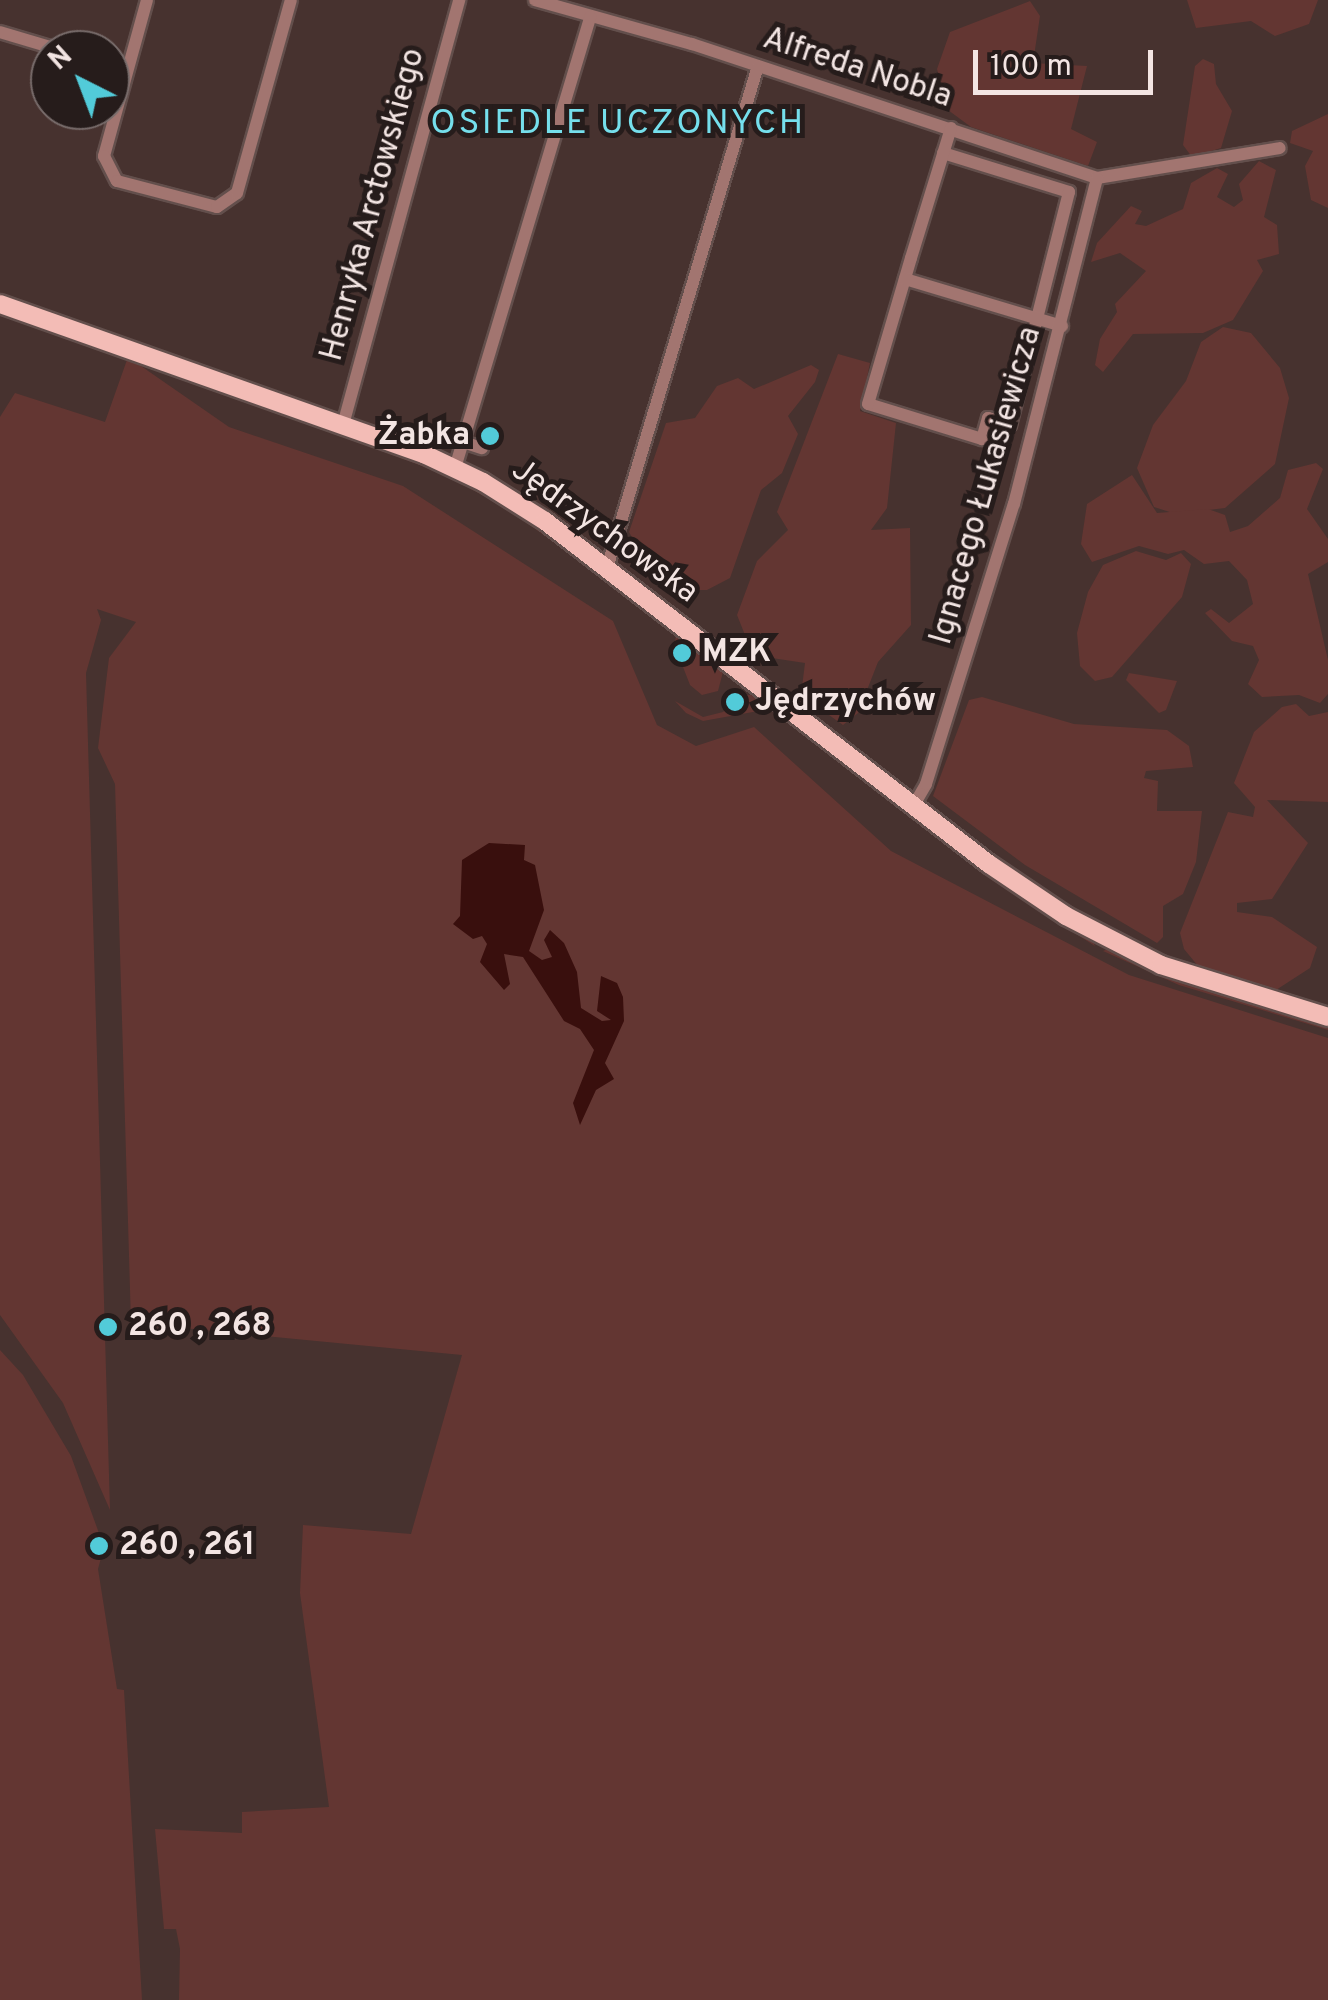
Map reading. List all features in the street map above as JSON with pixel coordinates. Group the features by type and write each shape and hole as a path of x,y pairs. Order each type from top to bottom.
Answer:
{"main road":[{"name":"Jędrzychowska","path":"0,304 455,468 521,504 1015,883 1122,947 1230,990 1328,1016"}],"street":[{"path":"130,57 147,0"},
{"path":"111,130 104,156 117,180 216,207 236,193 292,0"},
{"name":"Henryka Arctowskiego","path":"342,425 458,0"},
{"name":"Alfreda Nobla","path":"536,0 758,66 1098,178 1280,148"},
{"path":"455,468 590,17"},
{"path":"0,32 30,41"},
{"path":"607,568 758,66"},
{"path":"943,153 1069,192 1010,425 988,418 982,439 868,404 950,128"},
{"name":"Ignacego Łukasiewicza","path":"914,805 926,784 1002,542 1098,178"},
{"path":"905,279 1062,326"},
{"path":"463,442 482,448"}],"shaded area":[{"path":"1187,0 1318,0 1309,24 1275,36 1251,21 1196,28"},
{"path":"1030,1 1040,16 1033,63 1087,66 1071,129 1097,142 1088,166 971,127 948,110 937,69 950,32"},
{"path":"1203,59 1214,64 1216,84 1232,111 1221,148 1192,157 1183,145 1195,66"},
{"path":"1328,114 1328,208 1311,200 1305,166 1313,151 1290,143 1292,131"},
{"path":"1259,161 1276,170 1264,217 1277,225 1279,254 1257,260 1263,271 1233,320 1203,333 1133,334 1103,372 1095,365 1100,339 1117,312 1115,304 1146,271 1120,253 1091,262 1097,243 1131,206 1142,211 1135,224 1146,226 1183,209 1191,183 1217,168 1228,174 1217,197 1234,207 1243,200 1239,184"},
{"path":"1223,327 1251,333 1280,368 1289,398 1275,464 1225,508 1176,514 1154,507 1137,468 1153,425 1186,381 1201,342"},
{"path":"838,354 870,363 860,411 896,423 887,508 871,530 910,528 911,625 878,662 858,713 843,725 801,695 805,663 753,655 737,615 757,561 788,530 777,512"},
{"path":"128,357 229,427 403,486 613,621 657,725 696,746 754,727 891,851 1129,975 1328,1038 1328,2000 179,2000 180,1949 176,1929 164,1929 155,1829 242,1833 242,1812 329,1807 300,1593 303,1525 411,1534 462,1355 131,1323 115,784 98,748 109,658 136,622 97,609 101,620 86,673 110,1510 63,1403 0,1315 0,417 15,393 105,422"},
{"path":"811,365 819,370 815,382 788,416 798,434 782,473 761,490 730,578 707,590 675,590 652,574 629,532 666,423 695,418 717,386 738,378 754,389"},
{"path":"182,377 421,462 483,492 545,531 594,572 511,511 444,474"},
{"path":"1316,463 1323,469 1307,509 1328,539 1328,562 1308,574 1328,660 1328,694 1320,703 1299,695 1262,697 1248,684 1259,660 1253,646 1232,641 1205,613 1211,609 1229,623 1253,604 1247,580 1229,561 1204,564 1184,550 1168,554 1139,546 1092,562 1081,544 1087,504 1132,475 1157,513 1208,509 1225,515 1230,532 1248,526 1280,498 1288,470"},
{"path":"1136,551 1166,560 1181,553 1191,564 1182,597 1112,677 1095,681 1080,666 1077,633 1088,592 1103,565"},
{"path":"677,631 724,668 718,691 702,695 690,685 683,667 693,663 684,643 674,646"},
{"path":"1129,673 1177,681 1166,710 1159,713 1126,680"},
{"path":"758,694 892,795 888,800 770,709 703,721 686,713 675,701 703,717 723,712 740,696"},
{"path":"982,697 1074,724 1167,730 1189,746 1193,767 1146,771 1144,778 1158,781 1157,811 1202,811 1196,862 1183,894 1163,906 1163,937 1157,943 1025,865 933,796 969,700"},
{"path":"1296,704 1309,716 1328,712 1328,802 1267,800 1308,843 1272,899 1237,903 1237,912 1272,917 1317,947 1310,968 1276,990 1203,972 1184,949 1180,933 1228,812 1253,817 1255,807 1234,783 1254,732 1282,707"},
{"path":"903,811 1091,937 1095,946 992,880"},
{"path":"489,843 525,845 524,860 535,865 544,910 529,951 542,960 552,957 544,940 550,930 564,943 577,972 581,1008 602,1021 611,1020 597,1011 601,976 617,983 623,997 624,1021 605,1063 614,1079 596,1090 580,1125 573,1103 594,1050 580,1029 564,1021 523,957 504,954 510,984 504,990 480,962 487,944 482,936 473,939 453,924 460,916 462,860"},
{"path":"1110,948 1328,1023 1328,1030 1179,985 1103,951"},
{"path":"0,1350 23,1375 71,1456 104,1547 98,1569 117,1689 124,1690 142,2000 0,2000"}],"place":[{"name":"Żabka","path":"490,436"},
{"name":"MZK","path":"682,653"},
{"name":"Jędrzychów","path":"735,702"},
{"name":"260 , 268","path":"108,1327"},
{"name":"260 , 261","path":"99,1546"}],"district":[{"name":"OSIEDLE UCZONYCH","path":"618,124"}]}
